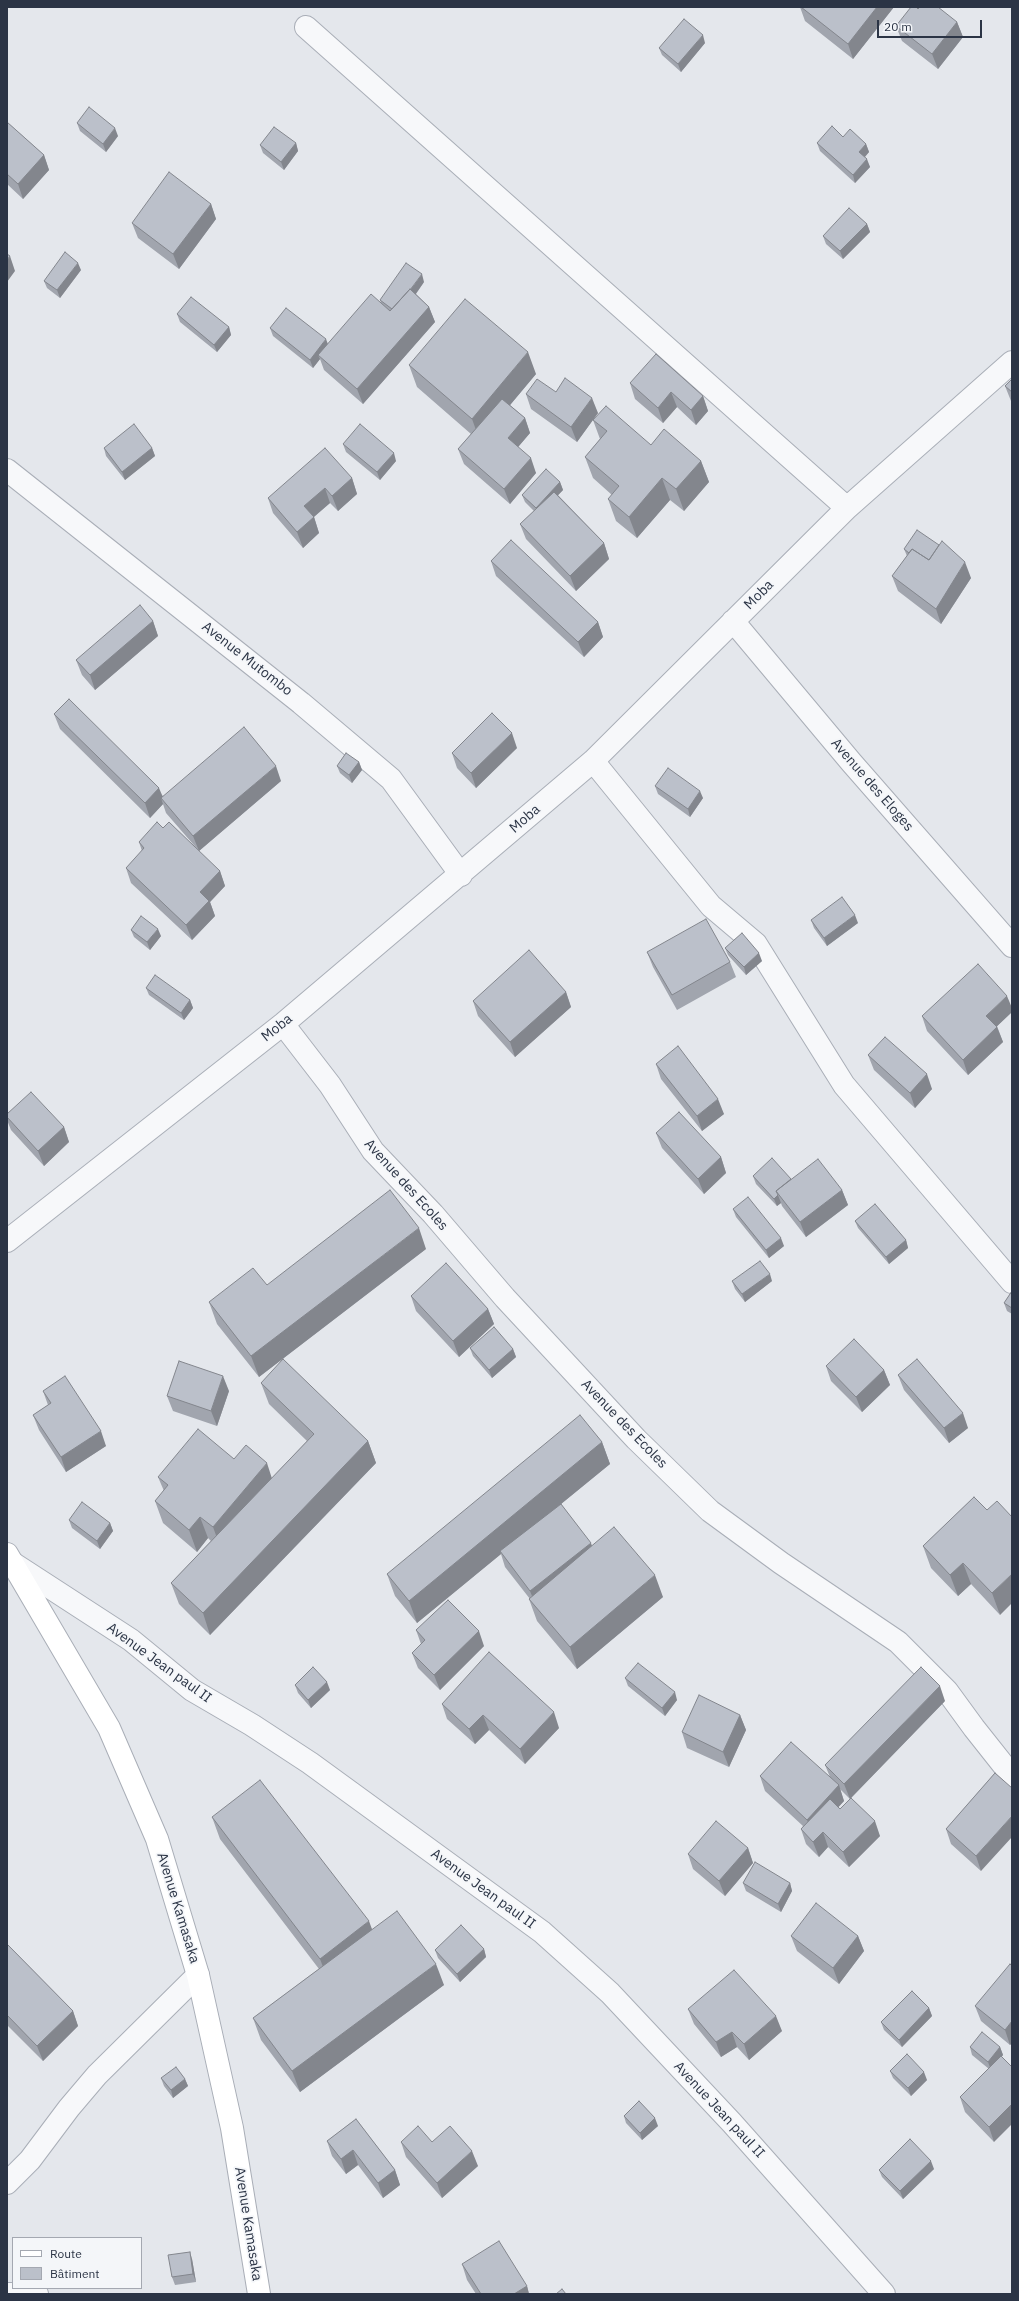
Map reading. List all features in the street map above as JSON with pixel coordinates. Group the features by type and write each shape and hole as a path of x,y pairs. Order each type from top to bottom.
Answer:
{"street":[{"path":"306,26 847,508"},
{"name":"Moba","path":"7,1241 283,1024 594,761 847,508 1012,362"},
{"name":"Avenue Mutombo","path":"7,470 301,702 391,779 461,875"},
{"name":"Avenue des Eloges","path":"733,622 851,762 1012,946"},
{"path":"594,761 711,906 756,944 844,1085 1012,1282"},
{"name":"Avenue des Ecoles","path":"283,1024 330,1085 373,1151 433,1214 505,1298 636,1439 710,1511 781,1563 898,1642 947,1690 974,1728 1012,1776"},
{"name":"Avenue Kamasaka","path":"10,1559 112,1735 157,1839 198,1975 232,2128 259,2294"},
{"name":"Avenue Jean paul II","path":"10,1559 131,1640 192,1690 252,1725 310,1763 542,1932 616,1998 732,2123 884,2294"},
{"path":"7,2183 30,2160 68,2108 97,2075 198,1975"},
{"path":"7,2294 38,2294"}],"building":[{"path":"801,7 877,7 848,44"},
{"path":"911,7 916,7 918,9 920,7 938,7 957,22 932,54 896,26"},
{"path":"684,19 703,35 678,64 659,48"},
{"path":"89,107 115,128 103,144 77,123"},
{"path":"7,122 44,155 18,184 7,174"},
{"path":"832,126 843,137 850,129 866,144 859,152 867,159 853,175 817,143"},
{"path":"274,127 296,143 281,162 260,145"},
{"path":"169,172 211,204 173,254 132,223"},
{"path":"849,208 867,224 840,251 823,236"},
{"path":"65,252 78,263 57,290 44,281"},
{"path":"406,263 422,274 410,290 392,309 380,300"},
{"path":"410,289 429,307 357,389 318,355 371,294 390,311"},
{"path":"191,297 229,327 214,345 177,314"},
{"path":"465,299 528,352 472,419 409,365"},
{"path":"286,308 326,339 310,360 270,328"},
{"path":"656,354 703,396 691,410 671,392 658,408 630,383"},
{"path":"565,378 592,398 571,427 526,394 537,379 556,392"},
{"path":"1012,379 1012,392 1005,386"},
{"path":"502,399 525,418 508,438 531,458 504,489 458,449"},
{"path":"606,406 651,445 664,429 701,461 676,489 662,478 629,517 608,499 619,486 585,457 607,431 593,420"},
{"path":"134,424 152,448 122,472 104,448"},
{"path":"360,424 394,453 377,472 343,444"},
{"path":"325,448 352,478 332,496 325,488 304,506 314,517 297,532 268,498"},
{"path":"546,469 560,482 536,508 522,495"},
{"path":"554,492 604,543 570,576 520,524"},
{"path":"917,530 939,545 929,560 912,549 909,553 904,549"},
{"path":"511,540 598,622 578,642 491,561"},
{"path":"942,541 965,562 936,609 892,576 912,549 929,560"},
{"path":"140,605 153,621 90,675 76,660"},
{"path":"69,699 159,788 145,803 54,714"},
{"path":"492,713 512,733 471,773 452,753"},
{"path":"244,727 276,766 193,836 161,798"},
{"path":"346,753 359,762 349,775 337,766"},
{"path":"668,768 700,791 688,809 655,786"},
{"path":"157,822 163,828 169,822 220,871 200,892 209,901 186,925 126,868 144,848 139,842"},
{"path":"842,897 855,915 824,938 811,920"},
{"path":"141,916 158,929 147,942 131,930"},
{"path":"706,919 730,962 672,995 647,952"},
{"path":"742,933 759,953 744,967 725,948"},
{"path":"529,950 566,992 510,1042 473,1001"},
{"path":"978,964 1007,996 986,1016 997,1027 963,1060 922,1016"},
{"path":"155,975 190,1000 181,1013 146,988"},
{"path":"885,1037 927,1074 910,1093 868,1055"},
{"path":"678,1046 718,1099 697,1116 656,1064"},
{"path":"31,1092 64,1127 38,1151 7,1117 7,1114"},
{"path":"679,1112 721,1157 698,1179 656,1133"},
{"path":"772,1158 791,1179 776,1191 778,1195 774,1199 753,1176"},
{"path":"818,1159 842,1190 800,1222 776,1191"},
{"path":"390,1190 419,1228 251,1356 209,1302 253,1268 267,1285"},
{"path":"748,1197 781,1238 766,1250 733,1209"},
{"path":"875,1204 906,1240 886,1257 855,1221"},
{"path":"760,1261 770,1274 742,1294 732,1281"},
{"path":"446,1263 488,1309 453,1341 411,1296"},
{"path":"1012,1291 1012,1308 1004,1303"},
{"path":"494,1327 513,1349 489,1370 470,1348"},
{"path":"854,1339 884,1370 856,1397 826,1366"},
{"path":"283,1359 368,1441 203,1613 171,1583 314,1434 261,1383"},
{"path":"917,1359 963,1413 944,1428 898,1375"},
{"path":"179,1361 223,1376 211,1411 167,1396"},
{"path":"65,1376 101,1431 61,1457 33,1415 51,1403 43,1391"},
{"path":"580,1415 602,1442 409,1601 387,1574"},
{"path":"198,1429 234,1459 246,1445 267,1463 213,1527 200,1517 189,1530 155,1501 168,1485 158,1477"},
{"path":"974,1497 987,1510 997,1501 1012,1517 1012,1574 992,1593 963,1563 950,1575 923,1546"},
{"path":"82,1502 110,1523 97,1541 69,1520"},
{"path":"561,1504 591,1543 530,1591 500,1551"},
{"path":"614,1527 655,1575 570,1647 529,1599"},
{"path":"448,1600 479,1631 434,1675 412,1653 425,1640 416,1630"},
{"path":"489,1652 554,1712 520,1749 483,1715 469,1729 442,1704"},
{"path":"638,1663 675,1692 662,1708 625,1678"},
{"path":"313,1667 327,1682 308,1700 295,1685"},
{"path":"921,1667 940,1686 844,1784 825,1765"},
{"path":"699,1695 740,1715 723,1752 682,1732"},
{"path":"791,1742 839,1785 807,1820 760,1776"},
{"path":"995,1773 1012,1788 1012,1816 976,1856 946,1829"},
{"path":"260,1780 369,1921 320,1959 212,1817"},
{"path":"851,1798 875,1821 843,1852 823,1832 813,1842 801,1829 830,1799 840,1809"},
{"path":"716,1821 748,1848 719,1881 688,1854"},
{"path":"755,1862 790,1883 778,1904 743,1883"},
{"path":"816,1903 858,1936 833,1968 791,1936"},
{"path":"397,1911 436,1964 292,2071 253,2018"},
{"path":"461,1925 484,1949 457,1974 435,1950"},
{"path":"7,1944 73,2011 37,2046 7,2015"},
{"path":"1010,1964 1012,1966 1012,2021 1005,2030 975,2006"},
{"path":"734,1970 776,2016 744,2044 732,2032 716,2042 688,2009"},
{"path":"912,1991 929,2008 899,2040 881,2022"},
{"path":"982,2032 1000,2047 988,2062 970,2047"},
{"path":"907,2054 924,2072 908,2088 890,2071"},
{"path":"1001,2056 1012,2067 1012,2104 989,2127 960,2097"},
{"path":"176,2067 185,2079 171,2090 161,2078"},
{"path":"639,2101 655,2118 640,2133 624,2116"},
{"path":"356,2119 395,2170 378,2183 353,2150 341,2159 327,2141"},
{"path":"418,2126 432,2142 450,2126 472,2151 437,2183 401,2142"},
{"path":"910,2139 931,2161 900,2191 879,2170"},
{"path":"499,2241 527,2286 514,2294 481,2294 462,2264"},
{"path":"190,2252 193,2274 172,2277 168,2255"},
{"path":"562,2289 566,2294 556,2294"}]}
